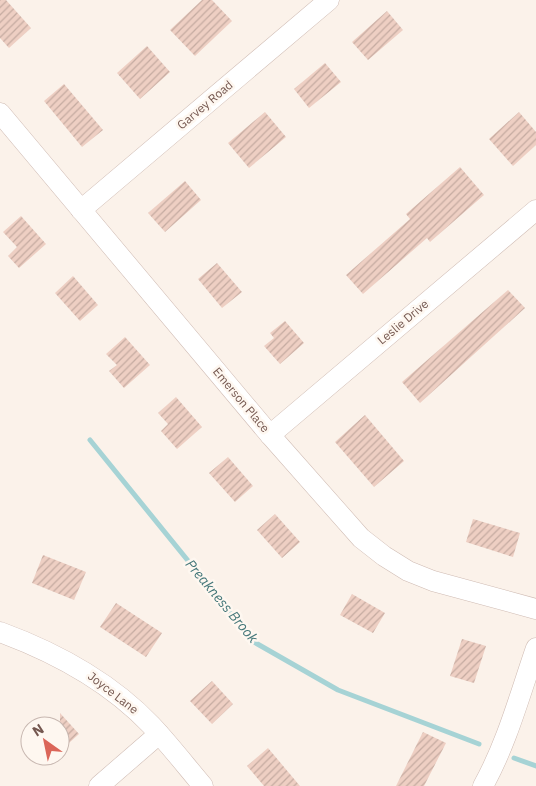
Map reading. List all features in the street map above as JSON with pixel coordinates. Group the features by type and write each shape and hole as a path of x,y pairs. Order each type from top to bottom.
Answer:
{"street":[{"name":"Garvey Road","path":"81,210 329,0"},
{"name":"Emerson Place","path":"0,113 347,524 384,556 408,571 433,581 536,609"},
{"name":"Leslie Drive","path":"270,435 536,210"},
{"name":"Joyce Lane","path":"0,632 67,660 125,700 159,734 203,786"},
{"path":"483,786 494,767 536,648"},
{"path":"99,786 159,734"}],"building":[{"path":"0,0 6,0 31,28 9,48 0,38"},
{"path":"202,0 212,0 232,21 195,56 170,30"},
{"path":"387,11 403,30 368,60 352,42"},
{"path":"147,46 170,72 140,99 117,73"},
{"path":"325,63 341,82 309,108 294,89"},
{"path":"64,84 103,130 82,147 44,101"},
{"path":"265,112 286,137 249,168 228,143"},
{"path":"519,112 536,132 536,145 513,166 489,139"},
{"path":"460,167 484,195 430,242 427,238 363,294 346,275 410,219 406,214"},
{"path":"185,181 201,200 165,232 148,213"},
{"path":"21,216 46,244 19,268 8,256 17,247 3,232"},
{"path":"217,263 242,292 222,308 198,279"},
{"path":"73,276 98,305 80,321 55,293"},
{"path":"508,290 525,308 420,403 402,382"},
{"path":"285,321 304,343 280,364 264,346 274,338 270,333"},
{"path":"125,337 150,365 124,388 109,371 117,365 106,354"},
{"path":"176,397 202,427 177,449 161,431 168,424 158,413"},
{"path":"365,415 404,461 374,487 335,442"},
{"path":"228,457 253,486 235,502 209,473"},
{"path":"275,514 300,542 282,558 257,530"},
{"path":"473,519 520,533 513,557 466,542"},
{"path":"43,555 86,572 74,600 32,583"},
{"path":"352,594 385,613 373,633 340,615"},
{"path":"116,603 162,633 146,657 100,627"},
{"path":"462,639 486,646 474,683 450,676"},
{"path":"212,681 233,704 212,724 190,701"},
{"path":"70,724 79,734 70,742"},
{"path":"423,732 446,743 424,786 396,786"},
{"path":"268,748 300,786 264,786 247,766"}],"waterway":[{"name":"Preakness Brook","path":"90,440 254,642 338,690 479,744"},
{"name":"Preakness Brook","path":"514,758 536,766"}]}
